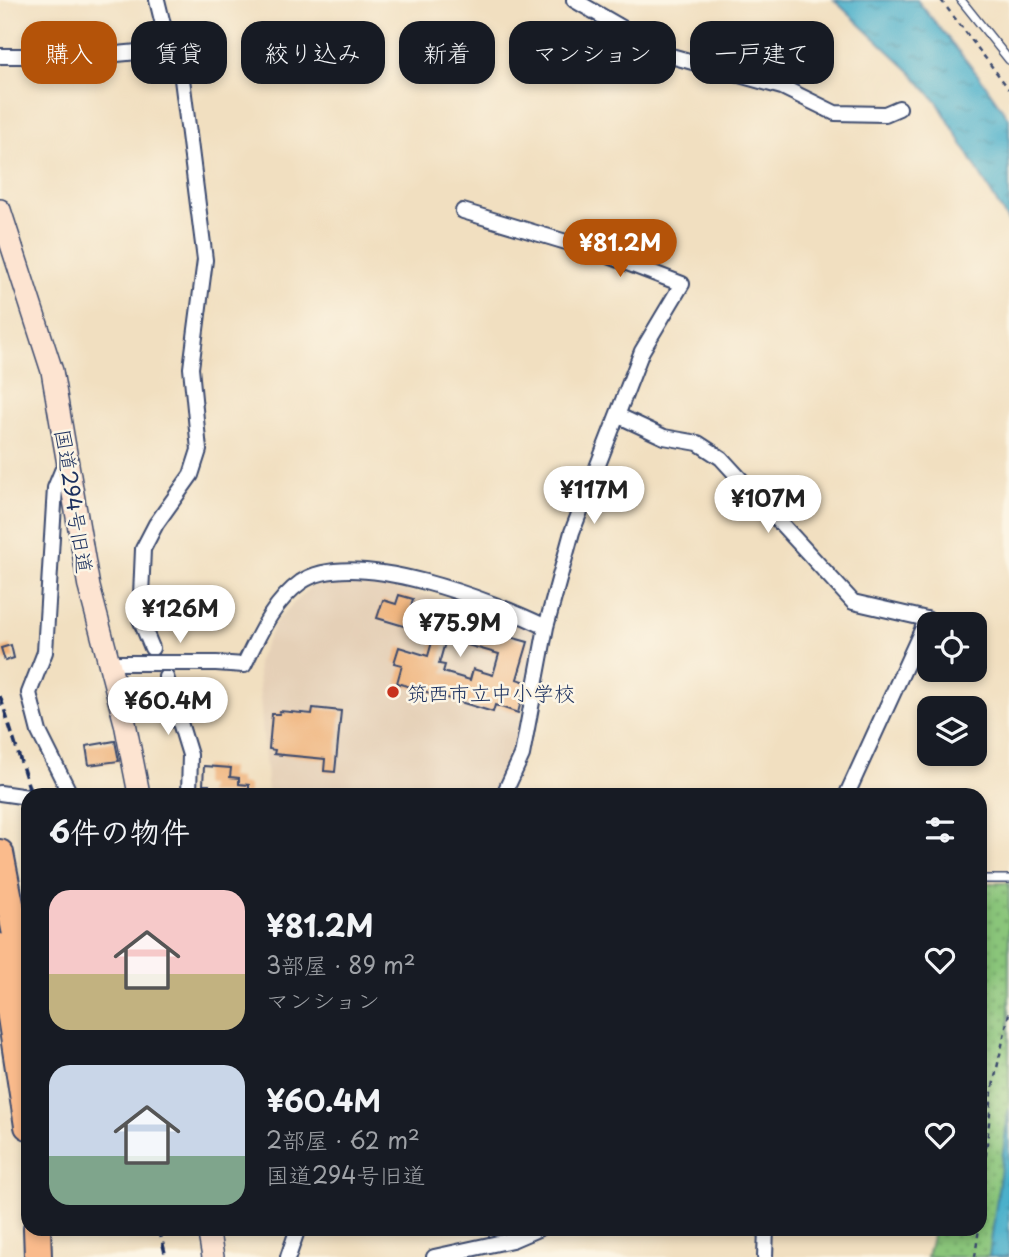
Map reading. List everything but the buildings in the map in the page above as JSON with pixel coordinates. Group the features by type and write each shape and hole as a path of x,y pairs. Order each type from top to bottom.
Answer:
{"highway":[{"path":"0,853 21,960"},
{"path":"0,947 21,1081"},
{"path":"37,1236 38,1257"},
{"path":"54,1236 55,1257"}],"street":[{"path":"158,0 163,21"},
{"path":"574,0 671,56 701,67 782,87 831,112 885,114 899,108"},
{"path":"0,56 96,56 131,53"},
{"path":"152,648 140,618 143,549 156,524 191,475 200,450 191,368 205,260 183,84"},
{"name":"国道294号旧道","path":"0,209 52,371 89,587 125,723 138,788"},
{"path":"463,211 596,251 682,284 642,351 572,532 546,627 522,755 508,788"},
{"path":"619,416 664,438 698,443 721,458 853,602 928,619 850,788"},
{"path":"67,788 39,732 29,693 45,652 55,488 62,471 68,466"},
{"path":"107,663 244,665 278,602 303,580 340,569 390,575 457,590 504,607 546,627"},
{"path":"166,677 190,755 189,788"},
{"path":"0,793 21,796"},
{"path":"209,1236 213,1257"},
{"path":"288,1257 295,1236"},
{"path":"434,1257 521,1236"},
{"path":"765,1257 766,1236"}],"lane":[{"path":"961,0 1009,60"},
{"path":"987,879 1009,879"}],"path":[{"path":"941,0 1009,89"},
{"path":"987,1143 992,1091 1009,1013"},
{"path":"975,1257 977,1236"}],"shaded area":[{"name":"筑西市立中小学校","path":"336,578 430,596 536,630 513,758 497,788 268,788 257,662 276,621 310,587"}],"green space":[{"path":"987,883 1009,883 1009,1257 927,1257 932,1236 987,1236"}],"water":[{"path":"834,0 917,0 982,80 1009,119 1009,223 938,103 911,72"},
{"path":"1009,1108 1009,1257 989,1257"}],"railway":[{"path":"0,696 29,788"},
{"path":"161,1236 166,1257"}],"place":[{"name":"筑西市立中小学校","path":"393,692"}]}
